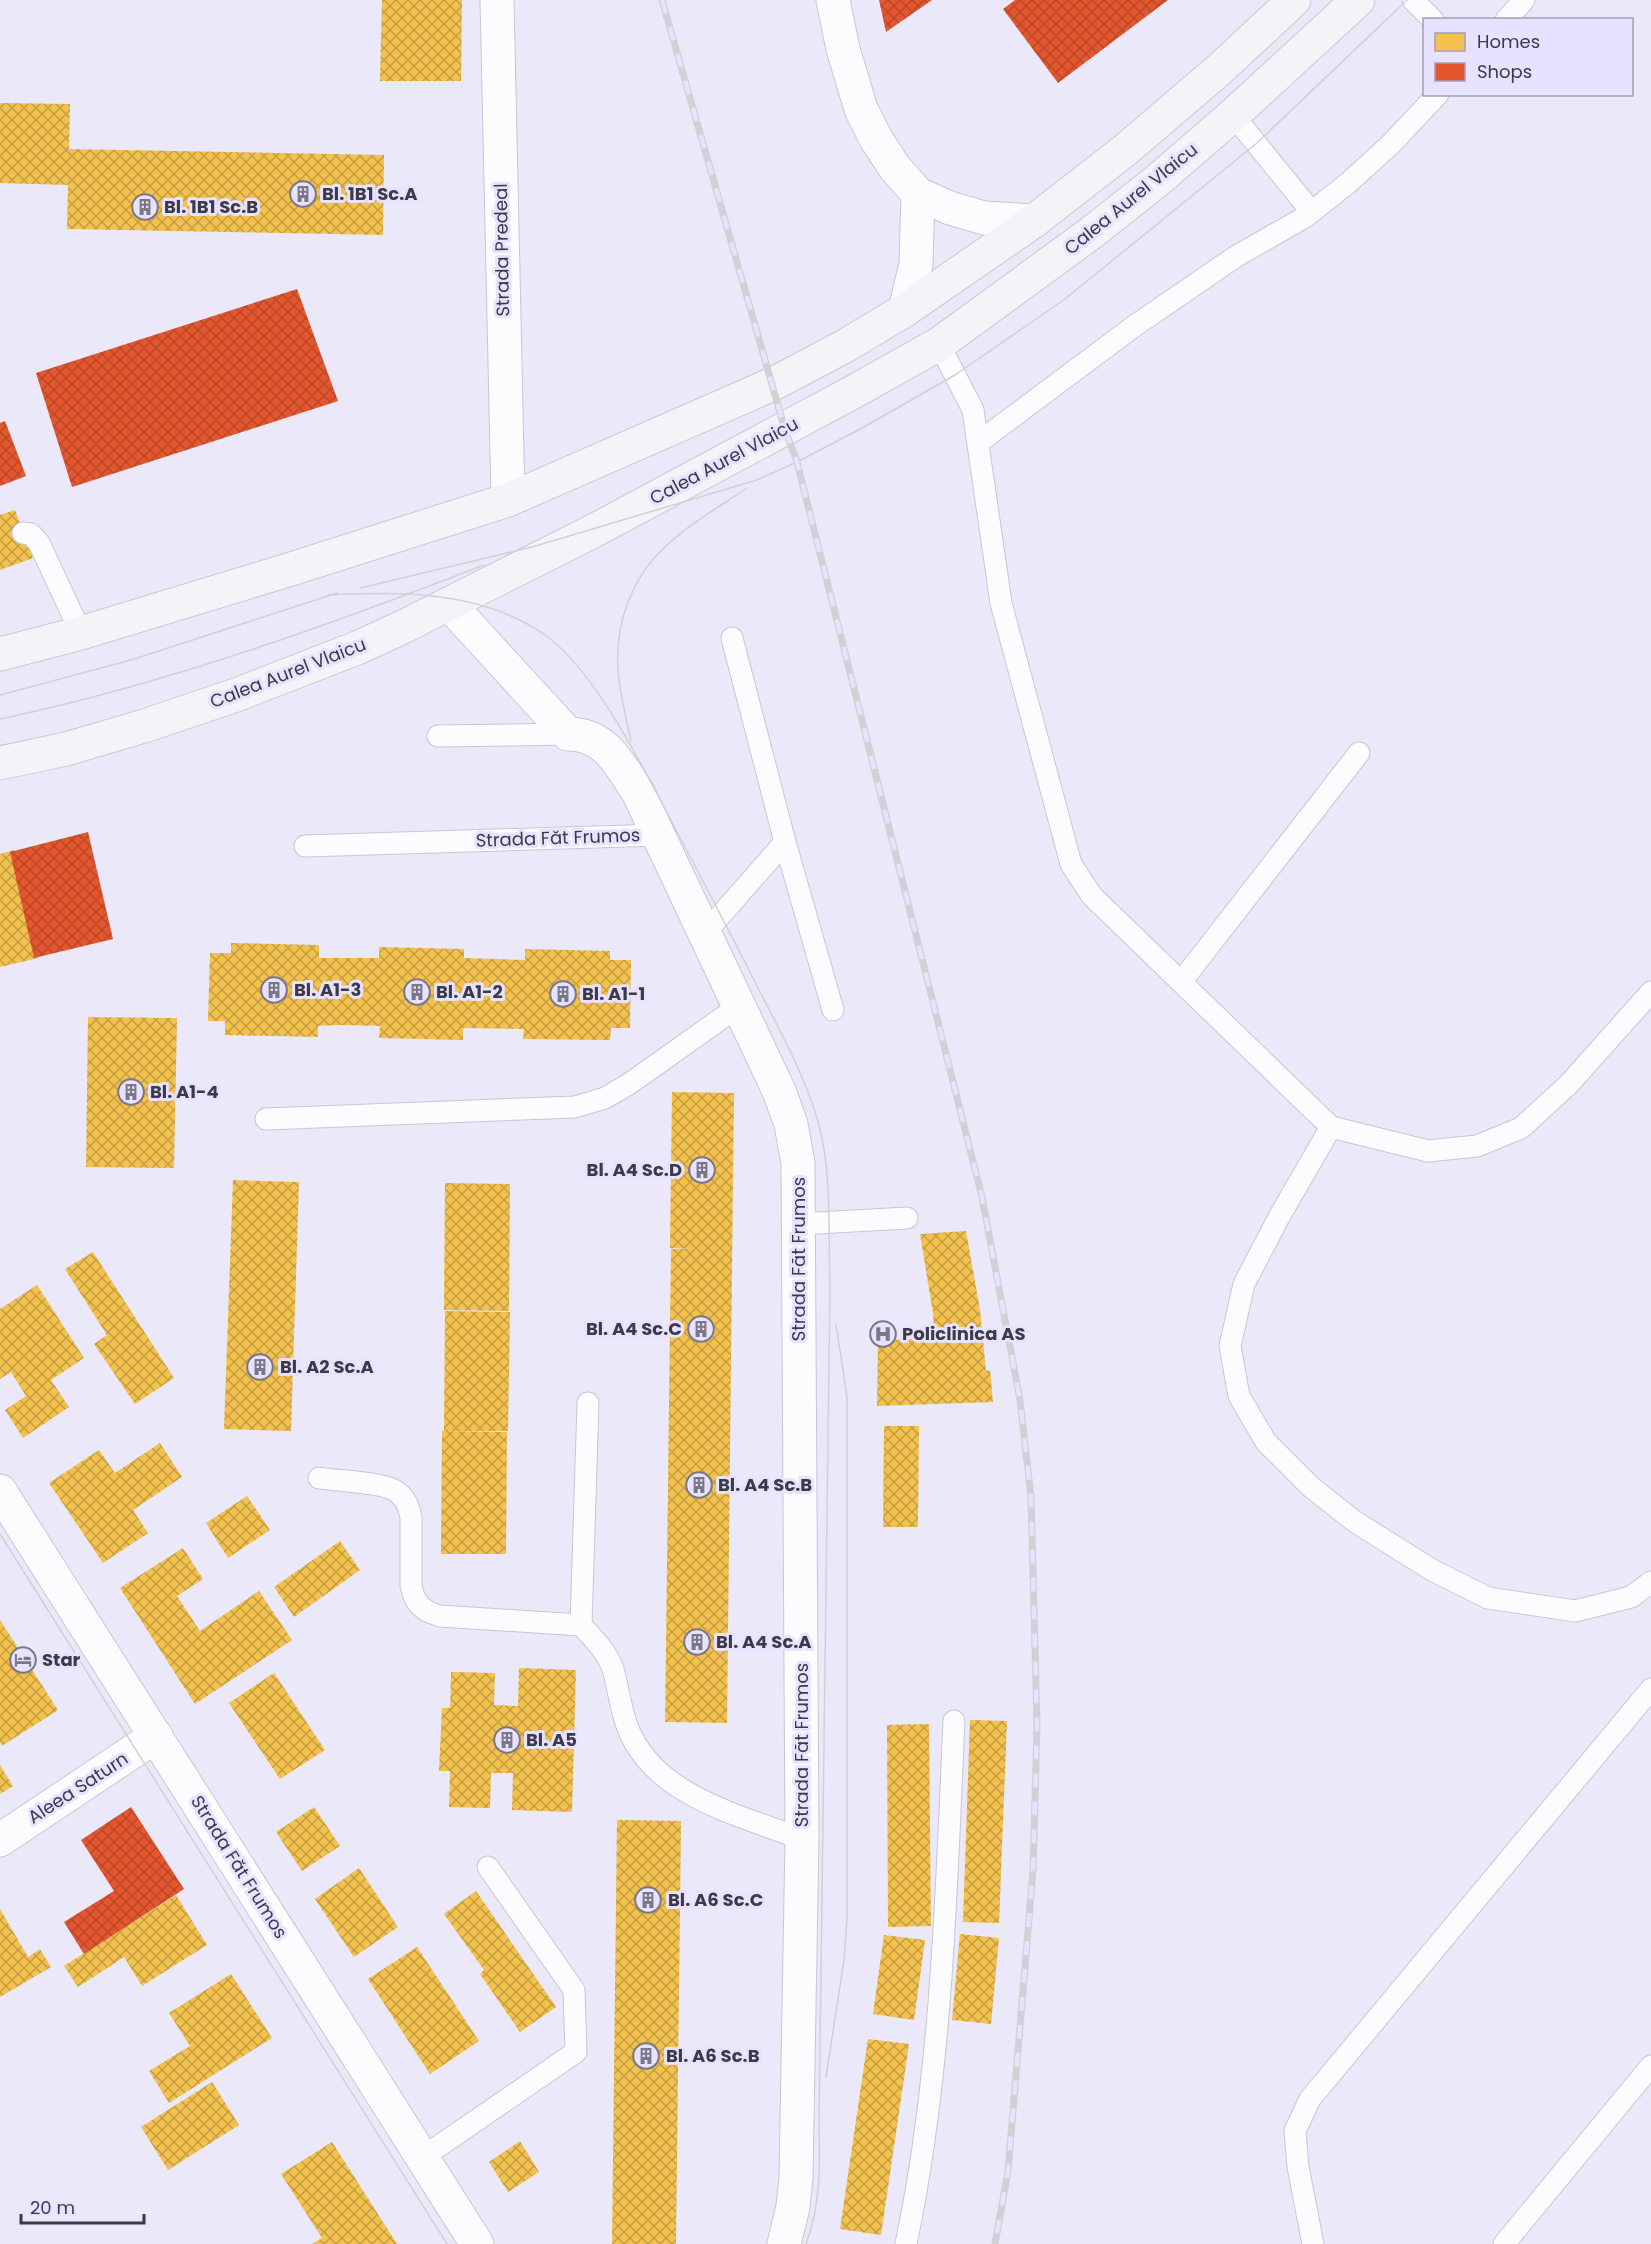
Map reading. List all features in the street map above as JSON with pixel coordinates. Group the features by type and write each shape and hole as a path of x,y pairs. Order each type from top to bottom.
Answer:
{"main road":[{"path":"0,654 81,633 508,500 773,384 845,346 905,310 1035,221 1124,151 1294,0"},
{"name":"Calea Aurel Vlaicu","path":"0,763 66,749 122,733 236,695 357,648 599,528 785,430 939,344 1158,180 1233,115 1358,0"}],"street":[{"name":"Strada Predeal","path":"497,0 508,500"},
{"path":"833,0 843,49 861,109 876,140 895,168 918,194 950,208 984,218 1035,221"},
{"path":"905,310 916,264 918,194"},
{"path":"449,603 568,734 590,736 618,762 638,792 659,835"},
{"name":"Strada Făt Frumos","path":"659,835 779,1091 791,1124 798,1163 802,1839"},
{"name":"Strada Făt Frumos","path":"0,1491 477,2244"},
{"name":"Aleea Saturn","path":"0,1840 156,1736"},
{"path":"784,2244 793,2207 796,2178 802,1839"}],"lane":[{"path":"1413,0 1431,18"},
{"path":"1508,18 1524,0"},
{"path":"979,442 1133,327 1235,257 1311,211 1347,184 1390,145 1436,96"},
{"path":"1233,115 1311,211"},
{"path":"939,344 973,410 1001,603 1071,864 1092,896 1331,1127 1428,1151 1477,1146 1521,1128 1569,1084 1651,992"},
{"path":"24,533 31,534 39,543 81,633"},
{"path":"732,638 785,842 833,1010"},
{"path":"438,736 568,734"},
{"path":"1181,982 1359,753"},
{"name":"Strada Făt Frumos","path":"305,846 659,835"},
{"path":"705,933 785,842"},
{"path":"266,1119 575,1107 605,1098 628,1084 739,1006"},
{"path":"1331,1127 1279,1217 1244,1284 1230,1346 1239,1396 1266,1442 1311,1486 1354,1521 1432,1570 1488,1598 1575,1611 1631,1597 1651,1582"},
{"path":"799,1224 907,1218"},
{"path":"319,1478 384,1487 395,1490 404,1497 411,1517 413,1596 419,1606 429,1613 440,1616 581,1625 588,1403"},
{"name":"Strada Făt Frumos","path":"581,1625 599,1644 612,1667 626,1724 635,1742 651,1764 678,1786 718,1808 802,1839"},
{"path":"1313,2244 1298,2167 1295,2131 1310,2099 1651,1689"},
{"path":"906,2244 921,2157 940,2002 954,1721"},
{"path":"423,2157 576,2052 574,1990 488,1867"},
{"path":"1504,2244 1651,2066"}],"building: Homes":[{"path":"382,0 462,0 461,81 380,81"},
{"path":"0,103 70,104 69,149 384,155 383,235 67,229 68,185 0,183"},
{"path":"15,510 33,558 0,570 0,515"},
{"path":"14,850 38,958 0,967 0,854"},
{"path":"231,943 319,945 319,958 379,958 379,947 464,949 464,958 525,960 525,949 610,951 610,960 631,960 630,1028 611,1028 610,1040 523,1039 524,1029 463,1028 463,1040 379,1038 380,1026 338,1025 318,1026 318,1037 225,1035 225,1021 208,1021 210,953 231,953"},
{"name":"Bl. A1-4","path":"88,1017 177,1018 174,1168 86,1167"},
{"path":"672,1092 734,1093 727,1723 665,1722 671,1249 692,1248 670,1248"},
{"path":"233,1180 299,1182 291,1431 224,1429"},
{"path":"445,1183 510,1184 509,1311 444,1310"},
{"path":"966,1231 980,1310 986,1371 990,1370 993,1402 877,1406 878,1340 914,1339 914,1331 934,1331 920,1234"},
{"path":"93,1252 174,1378 135,1404 94,1344 107,1335 65,1269"},
{"path":"37,1285 84,1358 51,1380 69,1407 23,1438 5,1410 26,1396 11,1372 0,1379 0,1309"},
{"path":"445,1311 510,1312 508,1431 444,1431"},
{"path":"884,1426 919,1426 918,1527 883,1527"},
{"path":"442,1431 507,1432 506,1554 441,1554"},
{"path":"160,1443 182,1477 133,1510 148,1533 103,1563 49,1483 99,1450 115,1473"},
{"path":"247,1496 270,1530 228,1558 206,1523"},
{"path":"340,1541 360,1570 294,1617 274,1587"},
{"path":"183,1548 203,1579 177,1596 200,1631 259,1591 292,1640 195,1704 120,1588"},
{"path":"0,1620 58,1710 2,1746 0,1742"},
{"name":"Bl. A5","path":"519,1668 576,1670 572,1812 512,1810 513,1773 491,1773 490,1808 449,1807 450,1771 439,1771 442,1708 450,1708 451,1672 495,1673 494,1705 518,1706"},
{"path":"274,1673 325,1750 280,1779 229,1703"},
{"path":"970,1720 1007,1721 999,1923 963,1922"},
{"path":"929,1724 931,1926 888,1927 887,1725"},
{"path":"0,1765 13,1786 0,1794"},
{"path":"314,1807 340,1846 302,1871 276,1832"},
{"path":"617,1820 681,1821 676,2244 612,2244"},
{"path":"359,1868 398,1927 354,1957 315,1899"},
{"path":"476,1891 556,2007 520,2032 480,1974 484,1970 444,1914"},
{"path":"176,1895 207,1945 142,1986 124,1957 78,1987 64,1966"},
{"path":"0,1909 28,1957 40,1949 51,1967 0,1997"},
{"path":"960,1934 999,1938 991,2024 952,2020"},
{"path":"884,1935 925,1940 914,2020 873,2014"},
{"path":"417,1947 479,2041 430,2074 368,1979"},
{"path":"231,1974 272,2038 169,2103 149,2071 190,2046 169,2013"},
{"path":"868,2039 909,2044 881,2235 840,2229"},
{"path":"212,2082 239,2125 168,2170 141,2127"},
{"path":"520,2141 539,2172 508,2192 489,2162"},
{"path":"332,2142 397,2244 312,2244 322,2238 281,2174"}],"building: Shops":[{"path":"879,0 932,0 886,32"},
{"path":"1015,0 1168,0 1058,83 1003,9"},
{"path":"297,289 338,401 72,487 36,373"},
{"path":"5,421 26,476 0,486 0,423"},
{"path":"88,832 113,939 34,958 10,852"},
{"path":"131,1807 184,1889 84,1954 64,1922 114,1891 81,1840"}],"tram line":[{"path":"360,588 532,547 757,480 864,427 955,375 1065,299 1257,143 1407,0"},
{"path":"631,741 618,668 619,635 628,602 643,572 665,547 694,523 747,488"},
{"path":"0,719 124,689 245,652 484,565"},
{"path":"0,695 131,660 337,593"},
{"path":"328,595 412,594 468,602 521,620 545,635 580,669 627,739 729,931 807,1088 820,1129 828,1187 830,1287 820,2153 817,2199 806,2244"},
{"path":"826,2077 844,1960 847,1919 847,1397 836,1324"},
{"path":"0,1534 447,2244"}],"railway":[{"path":"662,0 785,430 797,462 982,1197 1020,1400 1031,1497 1037,1725 1033,1871 1008,2171 995,2244"}],"place":[{"name":"Bl. 1B1 Sc.A","path":"303,194"},
{"name":"Bl. 1B1 Sc.B","path":"145,207"},
{"name":"Bl. A1-3","path":"274,990"},
{"name":"Bl. A1-2","path":"417,992"},
{"name":"Bl. A1-1","path":"563,994"},
{"name":"Bl. A1-4","path":"131,1092"},
{"name":"Bl. A4 Sc.D","path":"702,1170"},
{"name":"Bl. A4 Sc.C","path":"701,1329"},
{"name":"Policlinica AS","path":"883,1334"},
{"name":"Bl. A2 Sc.A","path":"260,1367"},
{"name":"Bl. A4 Sc.B","path":"699,1485"},
{"name":"Bl. A4 Sc.A","path":"697,1642"},
{"name":"Star","path":"23,1660"},
{"name":"Bl. A5","path":"507,1740"},
{"name":"Bl. A6 Sc.C","path":"648,1900"},
{"name":"Bl. A6 Sc.B","path":"646,2056"}]}
